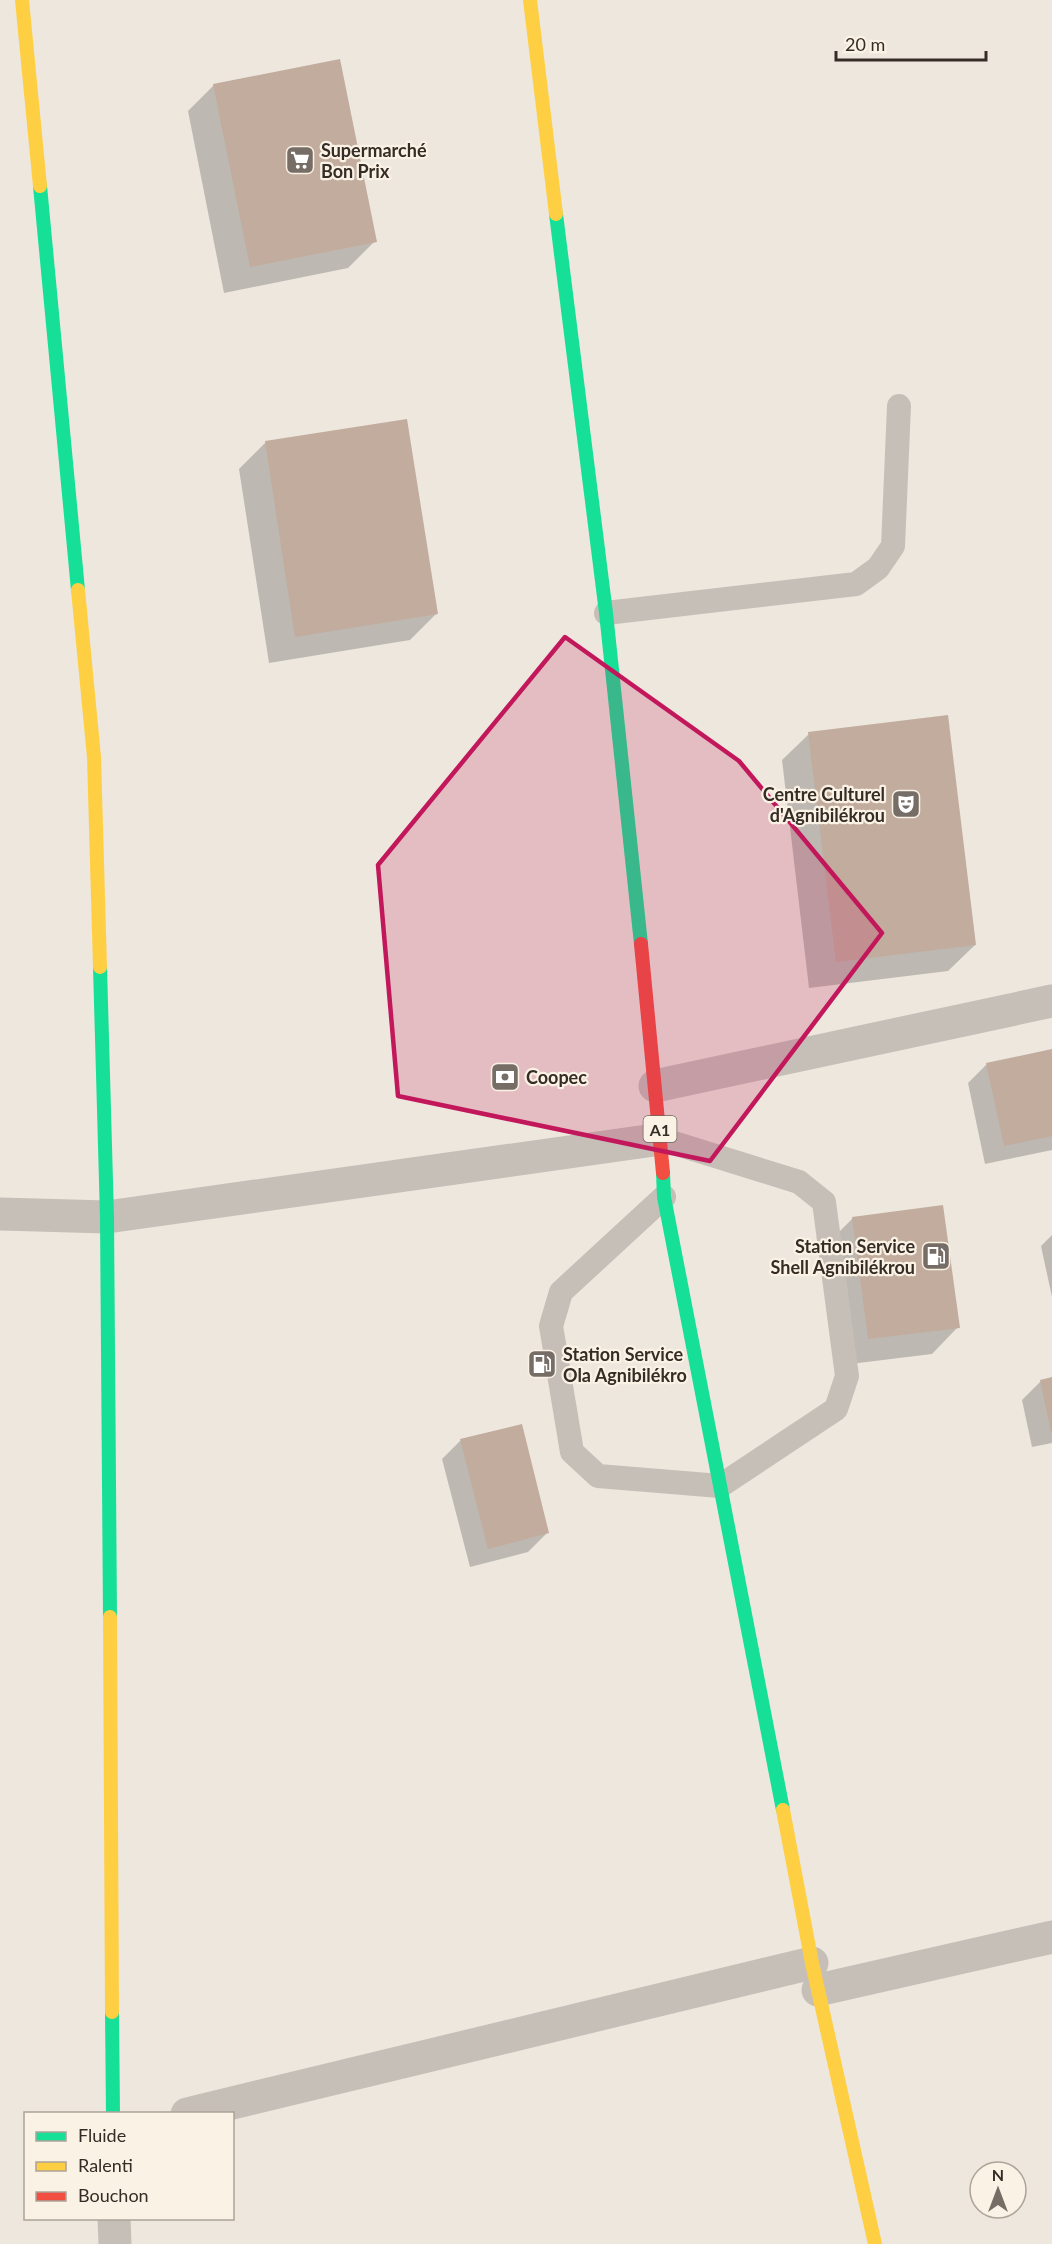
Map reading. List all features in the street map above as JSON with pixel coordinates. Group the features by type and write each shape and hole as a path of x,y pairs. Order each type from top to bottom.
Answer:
{"main road":[{"path":"22,0 94,757 107,1216 113,2112"},
{"name":"A1","path":"530,0 606,613 661,1139 664,1197 815,1976 875,2244"}],"street":[{"path":"655,1086 1052,1001"},
{"path":"0,1214 107,1216 661,1139"},
{"path":"197,2112 815,1976 1052,1937"},
{"path":"114,2220 115,2244"}],"lane":[{"path":"606,613 856,584 878,568 893,546 899,406"},
{"path":"661,1139 799,1182 824,1202 847,1376 836,1409 720,1486 598,1476 572,1452 551,1326 561,1292 664,1197"}],"highlighted area":[{"path":"565,637 739,761 882,933 710,1161 398,1096 378,865"}],"building":[{"path":"340,59 377,242 250,267 213,84"},
{"path":"407,419 438,614 295,637 265,441"},
{"path":"948,715 976,945 836,962 808,732"},
{"path":"1052,1049 1052,1136 1004,1146 986,1063"},
{"path":"943,1205 960,1328 868,1339 852,1217"},
{"path":"1052,1377 1052,1432 1051,1432 1040,1380"},
{"path":"522,1424 549,1533 488,1549 460,1439"}],"traffic: fast":[{"path":"40,186 78,590"},
{"path":"556,214 606,613 641,944"},
{"path":"100,967 107,1217 110,1617"},
{"path":"663,1173 664,1197 783,1810"},
{"path":"112,2012 113,2112"}],"traffic: slow":[{"path":"22,0 40,186"},
{"path":"530,0 556,214"},
{"path":"78,590 94,757 100,967"},
{"path":"110,1617 112,2012"},
{"path":"783,1810 812,1963 875,2244"}],"traffic: jam":[{"path":"641,944 663,1173"}],"place":[{"name":"Supermarché Bon Prix","path":"300,160"},
{"name":"Centre Culturel d'Agnibilékrou","path":"906,804"},
{"name":"Coopec","path":"505,1077"},
{"name":"Station Service Shell Agnibilékrou","path":"936,1256"},
{"name":"Station Service Ola Agnibilékro","path":"542,1364"}]}
